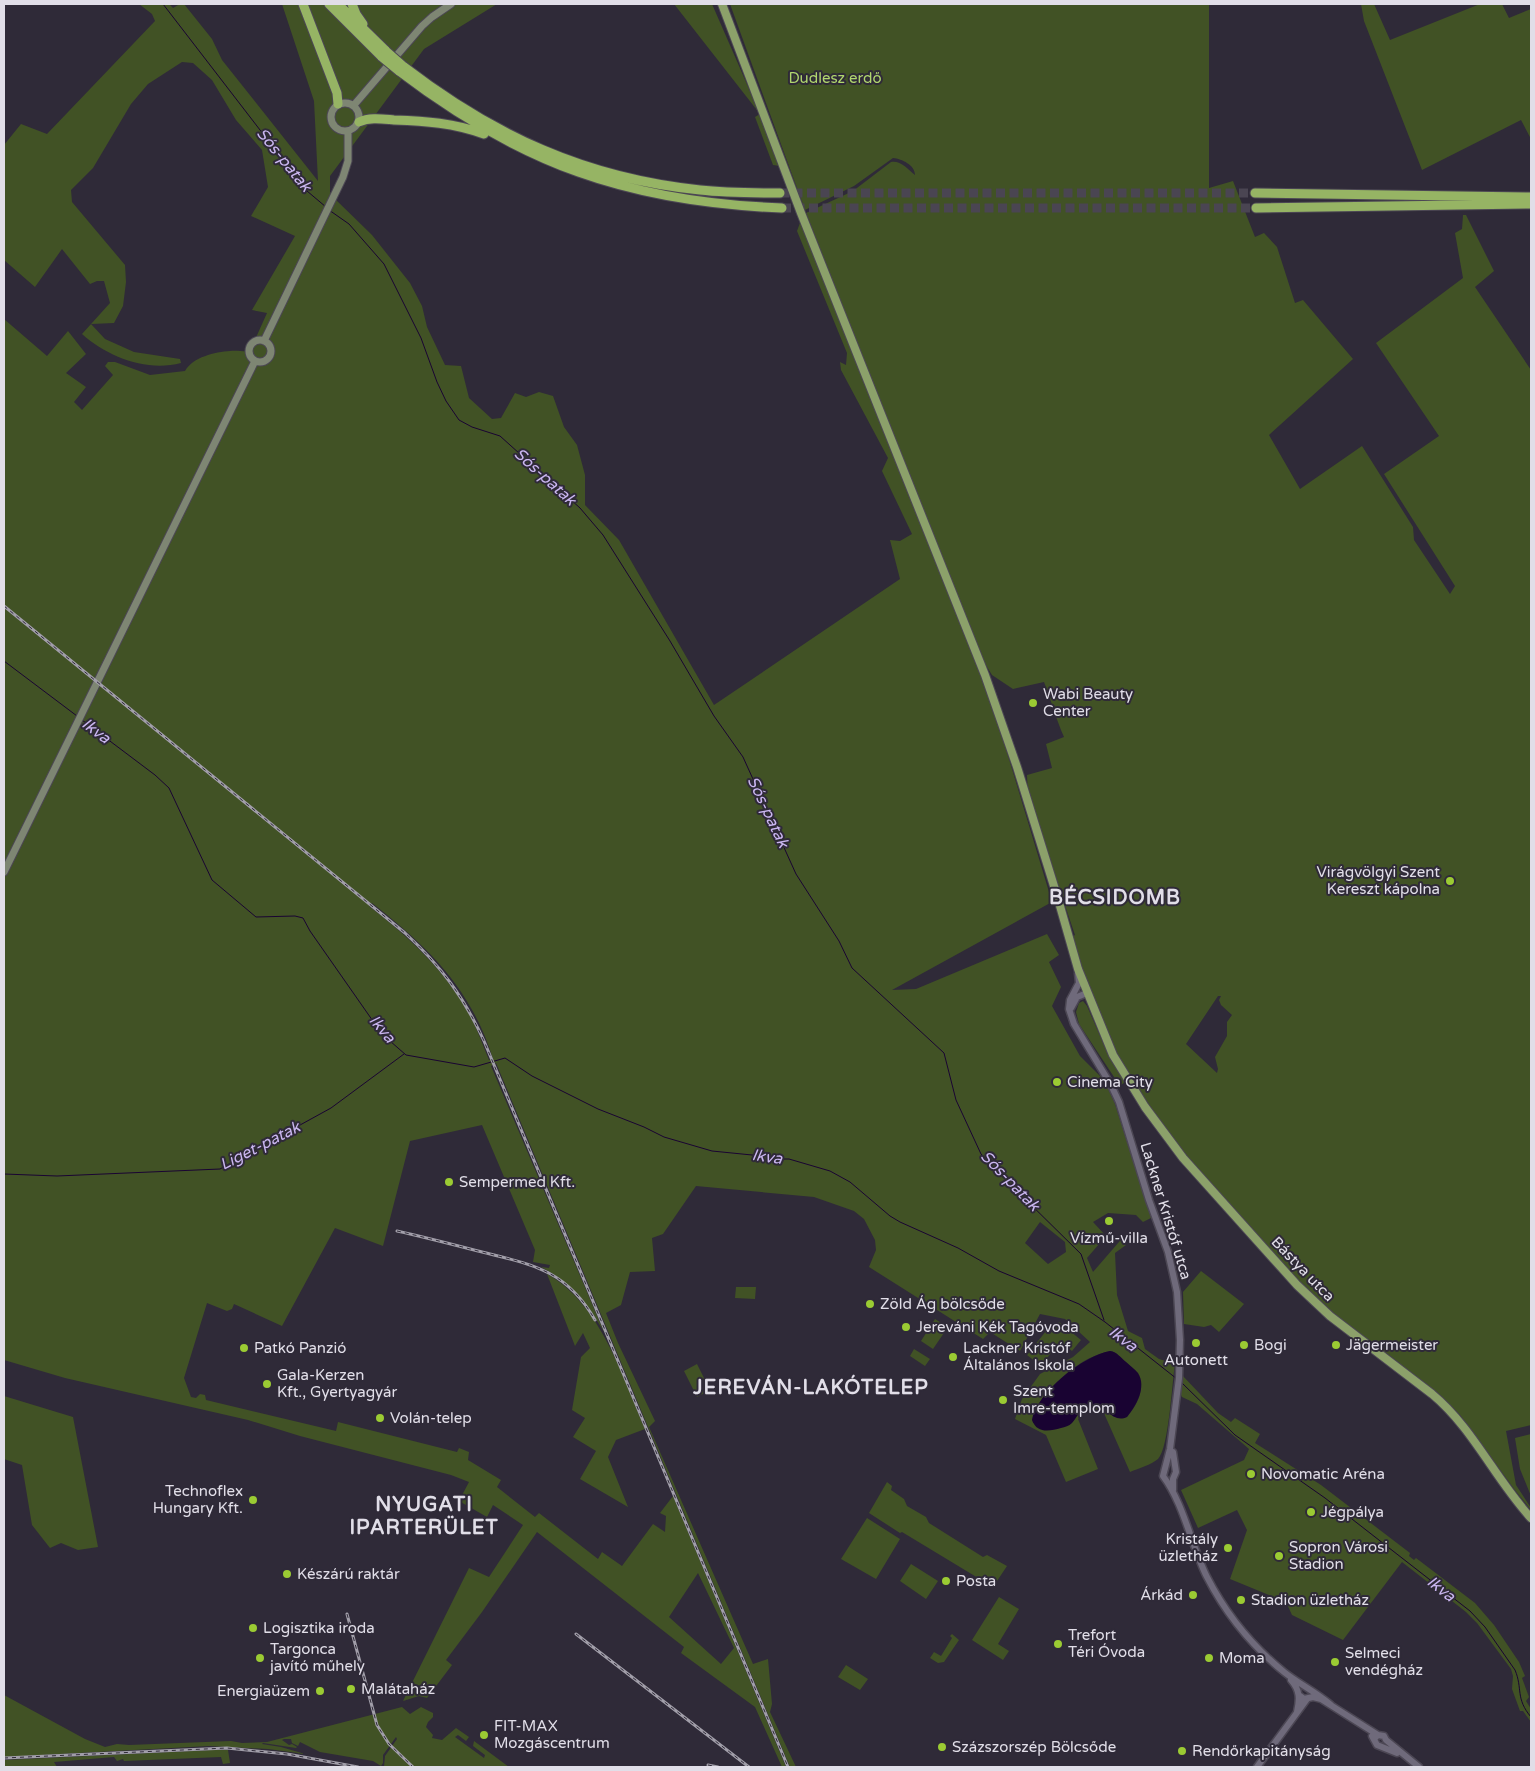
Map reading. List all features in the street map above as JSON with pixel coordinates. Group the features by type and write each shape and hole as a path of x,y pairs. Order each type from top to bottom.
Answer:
{"highway":[{"path":"303,4 337,93 338,104"},
{"path":"329,4 384,54 450,108 506,142"},
{"path":"338,4 374,41"},
{"path":"352,4 356,14 384,54"},
{"path":"401,68 494,127 547,152 580,164 664,185 710,191 780,193"},
{"path":"359,122 370,119 441,123 469,129 506,142 564,168 626,188 699,202 739,207 782,208"},
{"path":"1255,193 1531,197"},
{"path":"1256,208 1531,204"}],"main road":[{"path":"354,105 422,26 451,4"},
{"name":"Bástya utca","path":"722,4 801,213 994,700 1055,890 1078,969 1108,1043 1131,1086 1183,1158 1306,1294 1330,1316 1447,1407 1531,1518"},
{"path":"346,102 354,105 359,112 359,122 348,131 336,128 331,121 331,113 338,104 346,102"},
{"path":"264,341 343,177 348,161 348,131"},
{"path":"257,340 264,341 269,346 270,356 262,362 254,361 249,354 249,347 257,340"},
{"path":"4,872 254,361"}],"street":[{"name":"Lackner Kristóf utca","path":"1078,969 1079,983 1068,1007 1077,1031 1116,1094 1168,1252 1174,1276 1179,1310 1179,1378 1169,1459 1163,1476 1169,1479 1205,1572 1225,1609 1248,1638 1284,1671 1376,1737 1384,1736 1385,1743 1419,1767"},
{"path":"1074,997 1087,993"},
{"path":"1074,997 1086,999 1092,1007"},
{"name":"Lackner Kristóf utca","path":"1169,1479 1176,1472 1172,1459 1173,1430"},
{"path":"1164,1469 1169,1466 1174,1469"},
{"name":"Lackner Kristóf utca","path":"1284,1671 1295,1684 1299,1694 1308,1699 1318,1698 1331,1704"},
{"path":"1256,1767 1310,1696 1307,1688 1302,1688 1299,1694 1296,1713"},
{"name":"Lackner Kristóf utca","path":"1376,1737 1376,1745 1385,1743"}],"green space":[{"path":"139,4 169,4 173,8 184,4 212,39 222,60 318,181 314,101 282,4 497,4 424,49 330,176 330,192 372,235 410,283 422,306 427,327 445,365 461,366 469,398 492,419 501,418 515,393 526,397 539,392 553,396 564,427 577,445 585,475 585,505 619,540 714,705 900,579 890,540 900,541 912,534 882,471 888,458 841,370 840,362 846,365 847,353 797,231 801,220 780,166 773,165 755,117 760,114 933,556 988,689 1052,902 892,990 916,989 1047,934 1059,955 1049,962 1061,987 1052,1006 1080,1056 1104,1080 1115,1104 1151,1218 1143,1222 1136,1215 1108,1213 1093,1222 1106,1236 1087,1258 1093,1272 1125,1235 1126,1245 1115,1253 1117,1295 1128,1331 1142,1338 1145,1349 1159,1359 1175,1364 1165,1442 1158,1459 1130,1472 1103,1411 1089,1410 1078,1419 1098,1469 1066,1482 1046,1435 1015,1419 1022,1399 1040,1374 1073,1357 1090,1342 1065,1319 1040,1314 1020,1351 990,1332 983,1339 869,1267 876,1250 875,1240 864,1219 854,1211 814,1197 696,1186 663,1234 652,1238 655,1271 630,1272 621,1305 606,1313 655,1421 649,1427 753,1664 768,1659 772,1704 770,1712 796,1767 790,1767 496,1063 491,1066 604,1332 585,1303 561,1280 541,1267 549,1268 550,1265 533,1262 535,1250 482,1125 410,1141 383,1246 335,1228 282,1326 234,1304 232,1309 227,1311 207,1303 184,1378 191,1397 196,1398 200,1394 205,1395 206,1400 336,1431 338,1422 457,1452 459,1448 469,1452 468,1460 501,1480 497,1487 535,1517 539,1513 598,1559 602,1552 622,1566 653,1524 665,1532 666,1516 660,1513 673,1496 786,1767 782,1767 755,1707 681,1653 684,1647 537,1532 482,1612 446,1660 452,1665 427,1698 419,1696 403,1701 469,1568 489,1577 523,1525 493,1505 487,1517 459,1501 469,1482 451,1475 300,1436 248,1420 65,1378 4,1360 4,319 47,356 68,331 86,354 66,373 86,387 74,402 82,410 113,375 105,366 108,362 115,362 150,375 185,371 193,362 211,354 250,351 267,313 252,310 295,236 251,216 268,187 262,150 236,120 212,80 193,63 182,62 148,84 131,104 93,168 71,190 72,202 125,265 126,282 123,306 114,323 91,324 110,303 104,281 90,284 62,249 35,287 4,260 4,145 21,124 47,134 155,21 152,14","holes":["372,903 392,919 429,953 445,971 473,1011 493,1059 489,1060 471,1017 438,970 412,942 369,906","1040,1222 1065,1242 1066,1252 1048,1264 1025,1243","1110,1351 1119,1355 1133,1369 1140,1382 1140,1395 1127,1417 1114,1417 1102,1408 1091,1406 1080,1412 1071,1423 1033,1423 1035,1411 1052,1387 1069,1371 1099,1354","698,1573 734,1648 721,1664 669,1617"]},
{"path":"674,4 712,4 760,114"},
{"name":"Dudlesz erdő","path":"730,4 1209,4 1209,188 1233,181 1255,237 1264,233 1277,247 1295,303 1303,300 1353,359 1269,435 1300,489 1362,446 1413,527 1414,540 1450,594 1455,586 1384,474 1439,436 1376,343 1463,278 1455,233 1462,229 1463,215 1466,215 1494,271 1475,287 1531,370 1531,1425 1506,1431 1516,1485 1531,1510 1460,1415 1394,1359 1324,1308 1292,1277 1185,1156 1126,1073 1099,1015 1071,937 1075,935 1028,796 1027,775 1052,768 1046,744 1064,737 1047,689 1044,682 1013,689 992,675 982,659 806,213 853,191 891,162 901,164 915,175 913,168 907,163 893,158 854,186 805,210","holes":["1218,996 1221,996 1219,1000 1221,1005 1232,1015 1227,1022 1227,1036 1215,1057 1217,1073 1186,1044"]},
{"path":"1361,4 1374,4 1390,40 1480,4 1502,4 1509,18 1531,9 1531,139 1521,120 1422,170 1364,21"},
{"path":"91,324 105,339 134,352 180,359 181,363 154,366 141,364 104,350 82,334"},
{"path":"1083,1001 1108,1054 1126,1081 1120,1086 1079,1024 1076,1012 1079,1003"},
{"path":"1201,1271 1244,1304 1219,1332 1211,1325 1204,1327 1184,1324 1183,1292"},
{"path":"547,1274 566,1287 582,1303 595,1322 608,1343 645,1429 616,1440 608,1457 628,1507 580,1479 596,1451 573,1437 585,1418 572,1410 581,1357 590,1348 583,1333 575,1346"},
{"path":"736,1287 756,1287 755,1299 735,1298"},
{"path":"935,1319 948,1327 933,1349 921,1341"},
{"path":"1059,1322 1081,1340 1072,1351 1060,1341 1041,1366 1027,1355 1046,1331 1050,1334"},
{"path":"914,1349 930,1359 925,1366 910,1356"},
{"path":"697,1364 710,1390 697,1397 684,1371"},
{"path":"1182,1375 1218,1413 1231,1422 1235,1418 1260,1434 1255,1443 1321,1485 1410,1553 1409,1556 1414,1560 1416,1558 1475,1603 1494,1625 1519,1662 1525,1676 1522,1678 1529,1697 1526,1701 1531,1709 1531,1722 1523,1711 1520,1711 1512,1689 1513,1676 1511,1669 1477,1623 1466,1612 1402,1562 1343,1640 1292,1615 1286,1602 1230,1579 1247,1530 1237,1510 1198,1528 1181,1490 1244,1460 1249,1449 1197,1404 1182,1397 1180,1393"},
{"path":"4,1396 73,1417 98,1547 78,1550 61,1543 50,1548 32,1525 22,1465 4,1459"},
{"path":"1531,1434 1531,1496 1520,1469 1515,1438"},
{"path":"887,1482 892,1486 891,1490 904,1499 907,1506 926,1517 929,1523 983,1557 987,1555 1007,1566 993,1587 869,1513"},
{"path":"867,1518 900,1539 876,1579 841,1559"},
{"path":"911,1564 938,1581 926,1599 900,1581"},
{"path":"999,1597 1019,1609 998,1644 1009,1651 1003,1660 972,1640"},
{"path":"952,1634 959,1640 944,1662 938,1663 930,1658 934,1652 941,1656 952,1638 950,1636"},
{"path":"846,1665 868,1679 860,1690 838,1677"},
{"path":"4,1695 85,1739 105,1747 117,1744 267,1742 402,1707 410,1714 421,1707 433,1713 433,1717 426,1727 433,1735 432,1738 442,1740 456,1728 469,1737 466,1741 458,1735 455,1737 484,1758 485,1755 473,1746 474,1741 509,1767 384,1767 385,1756 397,1739 396,1737 383,1755 381,1766 373,1761 320,1752 300,1742 298,1746 292,1743 291,1739 282,1740 296,1748 262,1744 305,1754 268,1749 209,1746 4,1757"},
{"path":"228,1750 230,1763 223,1764 221,1757 124,1761 123,1759 117,1761 114,1757 54,1762 57,1767 4,1767 4,1760"}],"shaded area":[{"path":"1110,1351 1117,1354 1134,1369 1140,1378 1141,1390 1139,1396 1127,1417 1116,1418 1097,1406 1091,1406 1084,1408 1072,1423 1067,1426 1048,1430 1037,1428 1032,1420 1036,1409 1042,1398 1052,1387 1087,1360"}],"waterway":[{"name":"Sós-patak","path":"163,4 307,191 326,207"},
{"name":"Sós-patak","path":"329,210 349,224 384,264 421,338 446,401 459,420 472,427 500,436 580,508 603,535 670,641 714,716 743,757 796,874 839,941 852,968 944,1053 956,1100 981,1154 1081,1254 1104,1320"},
{"name":"Ikva","path":"4,661 77,716"},
{"name":"Ikva","path":"82,720 155,775 169,788 212,880 256,917 295,916 303,918 310,931 382,1034 406,1055 474,1067 505,1058 532,1076 598,1109 664,1137 712,1151 767,1155 777,1159 789,1159 830,1171 850,1182 890,1216 900,1222 958,1248 999,1271 1079,1304 1105,1322 1177,1379"},
{"name":"Liget-patak","path":"4,1174 57,1176 220,1169 331,1108 404,1054"},
{"name":"Ikva","path":"1182,1383 1235,1435 1325,1498 1470,1611 1485,1627 1515,1670 1521,1699 1531,1717"}],"tunnel":[{"path":"780,193 1255,193"},
{"path":"782,208 1256,208"}],"railway":[{"path":"4,606 405,933 441,970 460,996 484,1041 788,1767"},
{"path":"397,1231 514,1260 545,1271 559,1279 572,1290 584,1303 595,1320"},
{"path":"347,1614 377,1725 389,1744 413,1767"},
{"path":"576,1634 749,1767"},
{"path":"4,1758 227,1748 287,1754 358,1767"},
{"path":"708,1765 718,1767"}],"place":[{"name":"Wabi Beauty Center","path":"1033,703"},
{"name":"Virágvölgyi Szent Kereszt kápolna","path":"1450,881"},
{"name":"Cinema City","path":"1057,1082"},
{"name":"Sempermed Kft.","path":"449,1182"},
{"name":"Vízmű-villa","path":"1109,1221"},
{"name":"Zöld Ág bölcsőde","path":"870,1304"},
{"name":"Jereváni Kék Tagóvoda","path":"906,1327"},
{"name":"Autonett","path":"1196,1343"},
{"name":"Bogi","path":"1244,1345"},
{"name":"Jägermeister","path":"1336,1345"},
{"name":"Patkó Panzió","path":"244,1348"},
{"name":"Lackner Kristóf Általános Iskola","path":"953,1357"},
{"name":"Gala-Kerzen Kft., Gyertyagyár","path":"267,1384"},
{"name":"Szent Imre-templom","path":"1003,1400"},
{"name":"Volán-telep","path":"380,1418"},
{"name":"Novomatic Aréna","path":"1251,1474"},
{"name":"Technoflex Hungary Kft.","path":"253,1500"},
{"name":"Jégpálya","path":"1311,1512"},
{"name":"Kristály üzletház","path":"1228,1548"},
{"name":"Sopron Városi Stadion","path":"1279,1556"},
{"name":"Készárú raktár","path":"287,1574"},
{"name":"Posta","path":"946,1581"},
{"name":"Árkád","path":"1193,1595"},
{"name":"Stadion üzletház","path":"1241,1600"},
{"name":"Logisztika iroda","path":"253,1628"},
{"name":"Trefort Téri Óvoda","path":"1058,1644"},
{"name":"Targonca javító műhely","path":"260,1658"},
{"name":"Moma","path":"1209,1658"},
{"name":"Selmeci vendégház","path":"1335,1662"},
{"name":"Malátaház","path":"351,1689"},
{"name":"Energiaüzem","path":"320,1691"},
{"name":"FIT-MAX Mozgáscentrum","path":"484,1735"},
{"name":"Százszorszép Bölcsőde","path":"942,1747"},
{"name":"Rendőrkapitányság","path":"1182,1751"}],"district":[{"name":"BÉCSIDOMB","path":"1115,898"},
{"name":"JEREVÁN-LAKÓTELEP","path":"811,1388"},
{"name":"NYUGATI IPARTERÜLET","path":"424,1516"}]}
